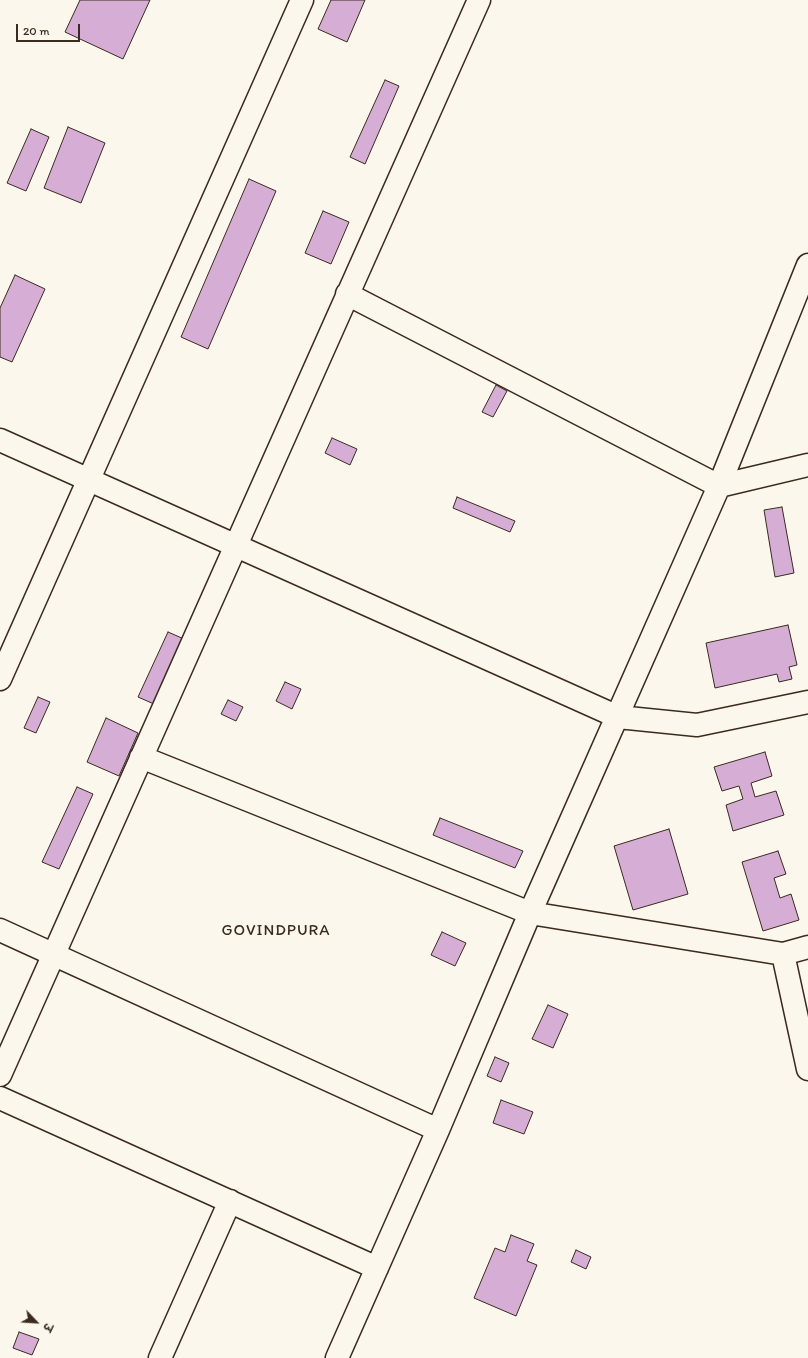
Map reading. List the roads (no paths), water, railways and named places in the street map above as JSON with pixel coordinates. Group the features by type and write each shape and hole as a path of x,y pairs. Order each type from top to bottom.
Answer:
{"street":[{"path":"0,680 302,0"},
{"path":"0,1075 479,0"},
{"path":"337,1358 438,1130 530,913 719,486 808,265"},
{"path":"347,294 719,486 808,465"},
{"path":"0,440 618,717 697,725 808,702"},
{"path":"141,757 530,913 783,954 808,947"},
{"path":"0,930 438,1130"},
{"path":"783,954 808,1069"},
{"path":"0,1098 377,1268"},
{"path":"160,1358 230,1202"}],"district":[{"name":"GOVINDPURA","path":"276,931"}]}
